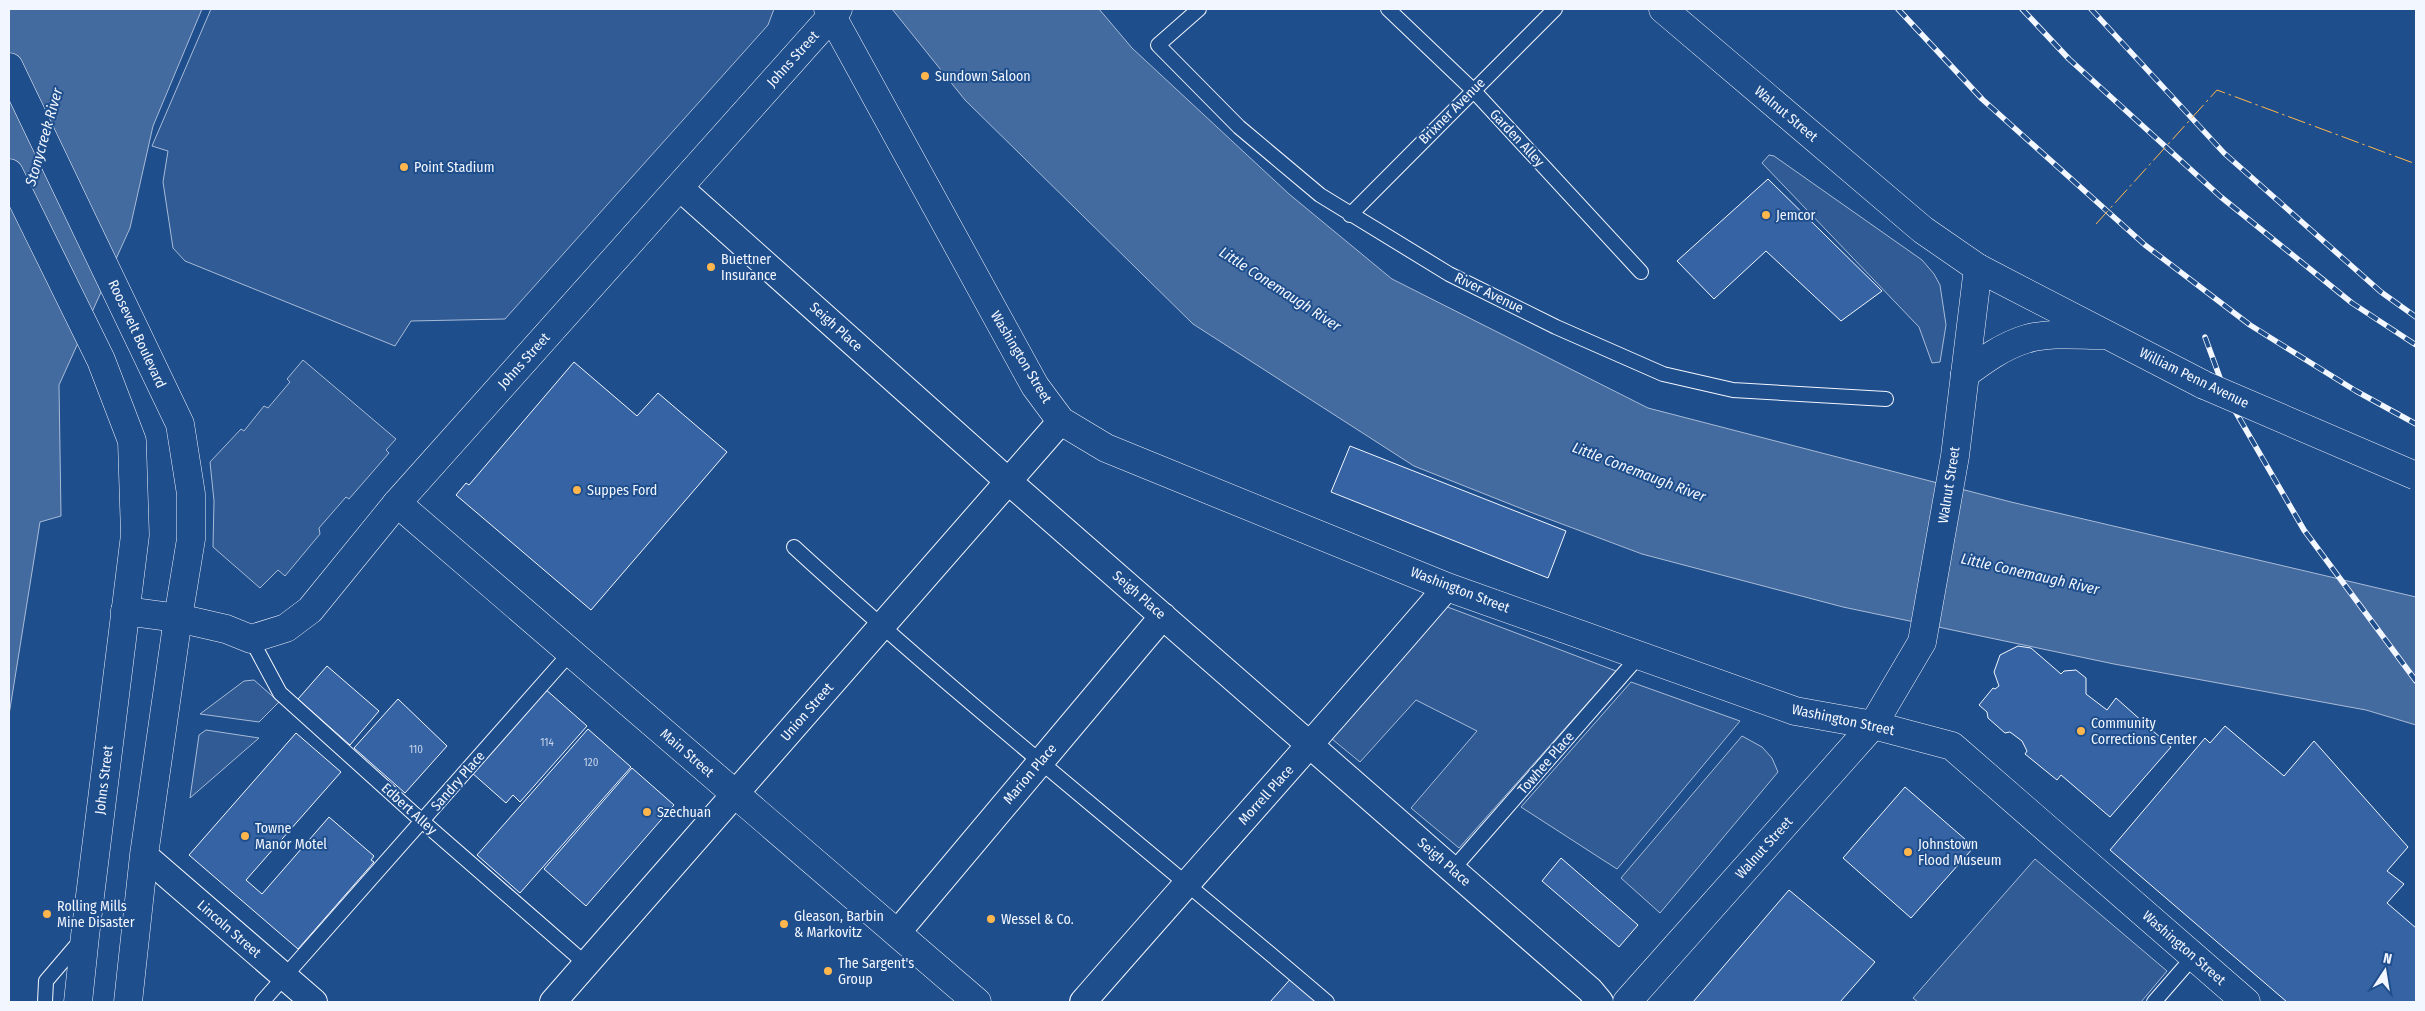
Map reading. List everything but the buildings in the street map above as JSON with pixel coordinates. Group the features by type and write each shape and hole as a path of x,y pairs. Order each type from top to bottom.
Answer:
{"main road":[{"name":"Walnut Street","path":"1627,1002 1873,725 1922,642 1954,456 1978,268 1923,230 1663,9"},
{"name":"Johns Street","path":"251,639 286,628 310,610 397,504 680,187 832,11"},
{"name":"Washington Street","path":"832,11 1035,386 1061,421 1106,448 1447,586 1795,711 1873,725 1952,746 2246,1002"},
{"name":"Roosevelt Boulevard","path":"9,67 180,424 191,494 192,539 178,618"},
{"path":"9,173 101,360 132,440 135,535 125,611 178,618 226,629 251,639"},
{"name":"William Penn Avenue","path":"1978,268 2204,385 2416,476"},
{"path":"1965,374 1996,352 2026,339 2052,335 2107,335"},
{"name":"Main Street","path":"397,504 977,1002"},
{"name":"Johns Street","path":"78,1002 125,611"},
{"path":"128,1002 144,856 178,618"}],"street":[{"name":"Seigh Place","path":"680,187 1008,481 1590,990 1600,1002"},
{"name":"Union Street","path":"553,1002 1061,421"},
{"name":"Morrell Place","path":"1084,1002 1187,882 1311,745 1447,586"},
{"name":"Marion Place","path":"897,933 1163,616"},
{"name":"Lincoln Street","path":"144,856 314,1002"}],"lane":[{"name":"River Avenue","path":"1199,9 1158,45 1239,127 1312,189 1350,215 1456,277 1556,327 1663,374 1732,390 1886,399"},
{"name":"Garden Alley","path":"1388,9 1473,90 1641,272"},
{"name":"Brixner Avenue","path":"1350,215 1556,9"},
{"path":"794,547 881,627 1040,763 1187,882 1326,1002"},
{"name":"Edbert Alley","path":"251,639 280,693 422,821 586,964"},
{"name":"Sandry Place","path":"262,1002 571,652"},
{"name":"Towhee Place","path":"1453,870 1639,656"},
{"path":"45,1002 46,981 85,936"},
{"path":"2154,1002 2194,956"}],"shaded area":[{"name":"Point Stadium","path":"211,9 774,9 768,25 505,319 411,321 395,346 185,261 173,248 163,182 168,151 152,146"},
{"path":"1769,155 1774,156 1922,260 1934,274 1940,285 1946,325 1940,362 1932,363 1919,327 1762,163"},
{"path":"303,360 396,439 386,450 389,453 349,499 346,497 319,528 320,534 285,576 278,570 260,588 213,547 214,501 210,462 241,429 244,431 264,406 268,408 290,382 287,379"},
{"path":"1445,606 1616,671 1459,848 1411,808 1477,731 1416,700 1360,762 1332,739"},
{"path":"254,680 279,702 259,722 200,714 244,681"},
{"path":"1631,682 1740,721 1617,869 1521,807"},
{"path":"206,730 259,738 190,798 199,735"},
{"path":"1742,736 1762,747 1772,758 1778,772 1660,913 1621,878"},
{"path":"2035,859 2167,971 2141,1002 1918,1002 1913,998"}],"water":[{"name":"Stonycreek River","path":"9,9 202,9 153,126 130,228 59,385 61,516 40,522 9,715"},
{"name":"Little Conemaugh River","path":"892,9 1099,9 1132,48 1289,194 1392,279 1648,408 2011,502 2416,597 2416,725 2366,710 2114,664 1843,607 1642,554 1414,466 1193,324 965,100"}],"railway":[{"path":"1898,9 1982,99 2145,245 2250,325 2356,391 2416,424"},
{"path":"2022,9 2069,59 2221,197 2352,303 2416,345"},
{"path":"2091,9 2224,153 2381,292 2416,317"},
{"path":"2205,337 2227,397 2304,530 2416,681"}],"power":[{"path":"2096,224 2217,90 2416,164"}],"place":[{"name":"Sundown Saloon","path":"925,76"},
{"name":"Point Stadium","path":"404,167"},
{"name":"Jemcor","path":"1766,215"},
{"name":"Buettner Insurance","path":"711,267"},
{"name":"Suppes Ford","path":"577,490"},
{"name":"Community Corrections Center","path":"2081,731"},
{"name":"Szechuan","path":"647,812"},
{"name":"Towne Manor Motel","path":"245,836"},
{"name":"Johnstown Flood Museum","path":"1908,852"},
{"name":"Rolling Mills Mine Disaster","path":"47,914"},
{"name":"Wessel & Co.","path":"991,919"},
{"name":"Gleason, Barbin & Markovitz","path":"784,924"},
{"name":"The Sargent's Group","path":"828,971"}]}
